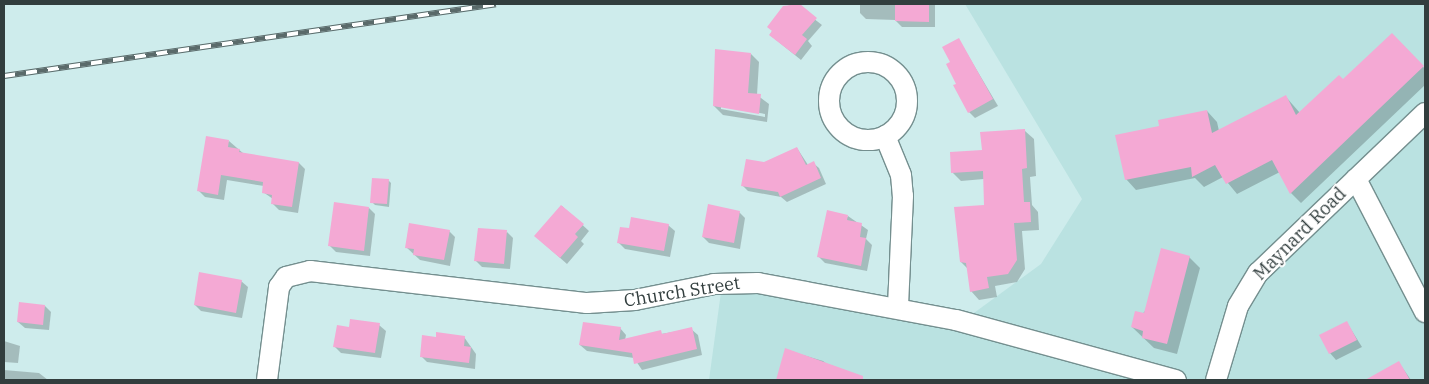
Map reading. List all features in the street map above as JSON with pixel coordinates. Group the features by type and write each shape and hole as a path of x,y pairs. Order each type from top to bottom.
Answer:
{"street":[{"name":"Maynard Road","path":"1216,380 1246,290 1273,257 1425,113"},
{"path":"885,136 900,175 904,196 898,308"},
{"path":"1356,179 1425,312"},
{"name":"Church Street","path":"268,380 278,287 286,277 296,272 587,303 634,300 736,282 782,286 898,308 1013,335 1176,380"}],"shaded area":[{"path":"965,4 1425,4 1425,380 709,380 721,292 757,292 952,329 1041,264 1082,199"}],"building":[{"path":"800,4 817,18 802,35 807,39 795,55 769,35 772,31 767,27 783,6"},
{"path":"895,4 929,4 929,22 895,21"},
{"path":"1392,33 1424,66 1290,194 1272,160 1226,184 1215,165 1192,177 1191,167 1125,180 1115,135 1159,126 1158,120 1207,110 1212,133 1286,95 1296,115 1339,75 1343,79"},
{"path":"959,38 993,99 968,113 953,85 956,84 946,64 950,62 942,47"},
{"path":"715,49 751,53 748,93 761,94 759,114 713,106"},
{"path":"1025,129 1027,168 1022,169 1024,202 1030,202 1031,222 1014,223 1017,260 1008,274 987,277 989,288 970,292 966,263 960,262 954,207 984,205 983,171 951,173 950,152 982,150 980,132"},
{"path":"206,136 229,140 228,147 240,149 239,152 299,162 292,207 271,204 272,195 262,193 263,182 221,175 218,195 197,191"},
{"path":"797,147 806,165 814,161 821,178 780,197 778,192 741,186 746,159 764,162"},
{"path":"372,178 389,179 387,204 370,203"},
{"path":"334,202 369,207 364,251 328,246"},
{"path":"708,204 740,211 734,243 702,237"},
{"path":"561,205 584,224 575,234 578,237 560,258 534,236"},
{"path":"827,210 848,215 847,220 862,223 860,237 866,238 861,266 817,257"},
{"path":"631,217 669,224 664,251 617,243 620,227 629,228"},
{"path":"409,223 450,230 444,260 413,255 414,249 405,248"},
{"path":"478,228 507,230 504,264 474,261"},
{"path":"1161,248 1190,256 1167,344 1142,338 1143,331 1131,327 1135,311 1144,313"},
{"path":"199,272 242,280 236,313 194,305"},
{"path":"19,302 45,305 43,325 17,322"},
{"path":"350,319 380,323 375,353 333,347 337,325 349,327"},
{"path":"1347,321 1357,340 1329,354 1319,335"},
{"path":"583,322 621,327 619,340 661,330 662,334 692,327 697,349 634,364 632,353 579,345"},
{"path":"436,332 465,336 464,346 471,347 469,363 420,357 422,335 436,337"},
{"path":"785,348 863,376 863,380 776,380"},
{"path":"1399,361 1410,380 1365,380"}],"railway":[{"path":"4,76 496,4"}]}
